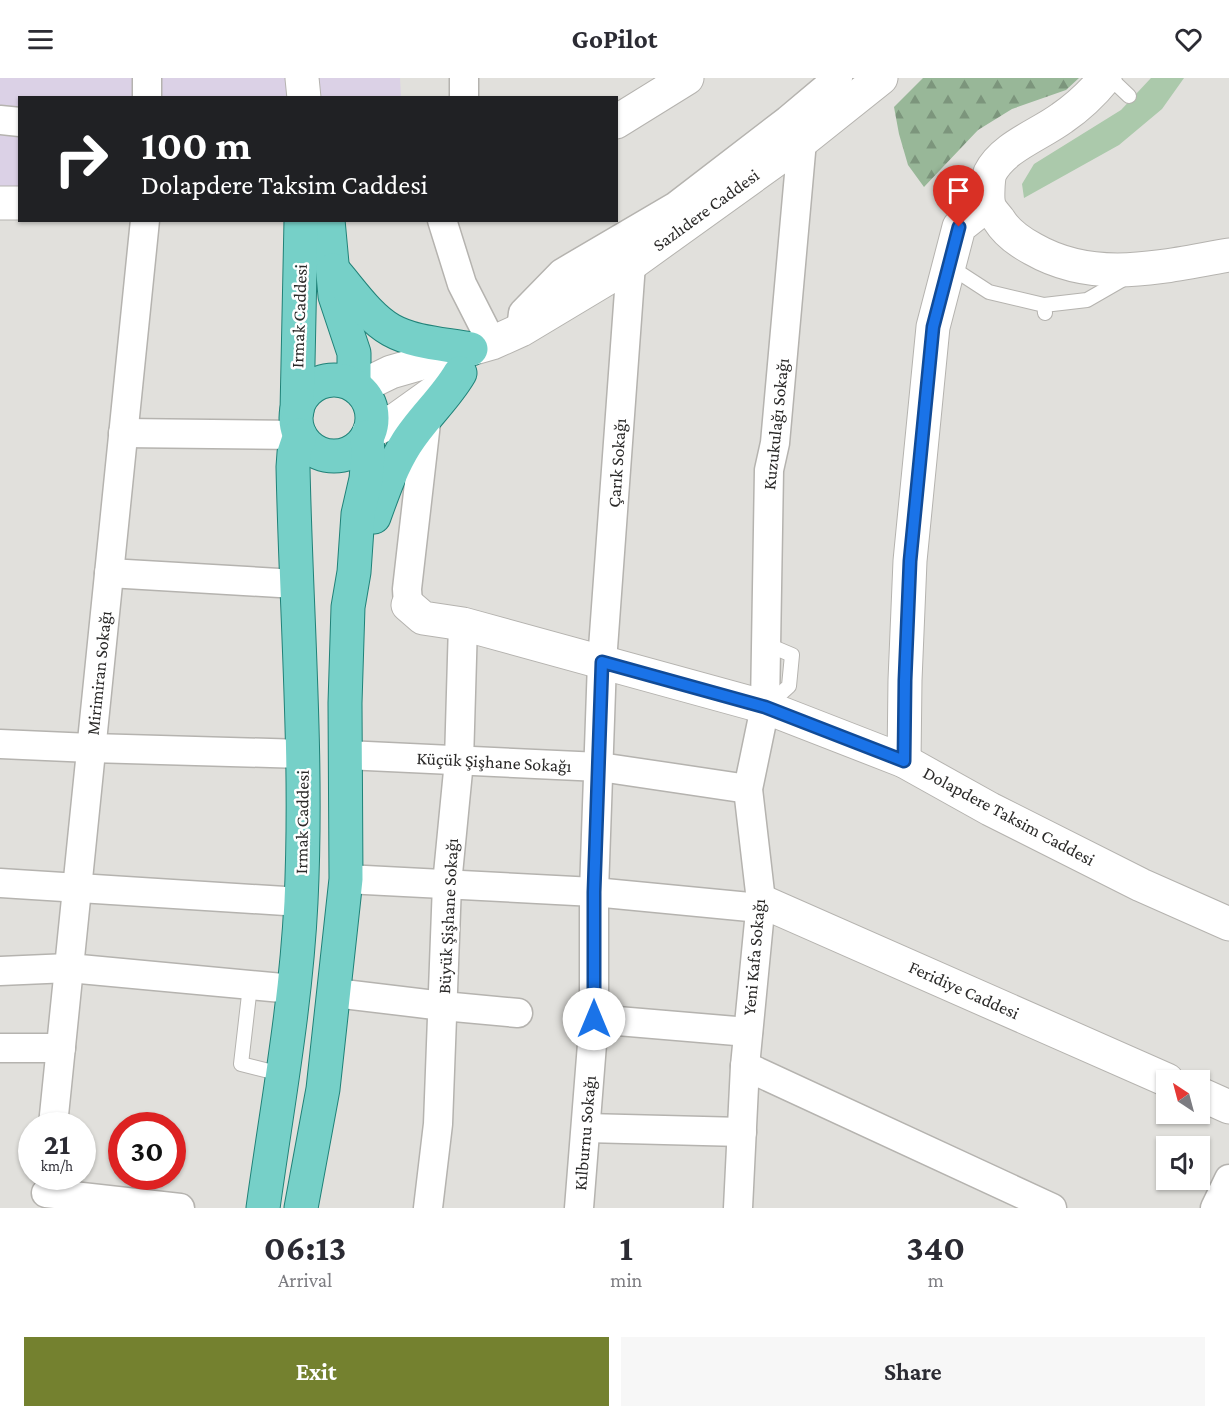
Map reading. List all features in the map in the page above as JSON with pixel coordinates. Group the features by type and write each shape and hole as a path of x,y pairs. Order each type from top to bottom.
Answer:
{"main road":[{"name":"Irmak Caddesi","path":"263,1208 293,989 301,902 303,754 293,467 298,423 301,222"},
{"name":"Irmak Caddesi","path":"327,222 335,296 354,353 356,387"},
{"path":"333,270 375,318 391,330 475,355 443,399 405,444 390,474 354,572"},
{"path":"336,380 356,387 365,395 370,404 373,419 368,434 360,446 347,454 333,456 320,453 308,446 298,423 300,401 315,385 336,380"},
{"path":"301,1208 323,1089 346,879 348,608 354,572 358,514 366,479 368,434"}],"street":[{"path":"147,78 147,96"},
{"path":"302,78 304,96"},
{"path":"464,78 464,96"},
{"path":"618,121 687,78"},
{"name":"Sazlıdere Caddesi","path":"521,330 524,313 562,273 676,206 788,120 838,78"},
{"name":"Sazlıdere Caddesi","path":"475,355 632,264 802,141 881,78"},
{"path":"1117,87 1089,97 1061,119 1010,150 990,174 988,204 1002,225 1018,240 1045,256 1071,265 1110,271 1142,269 1229,255"},
{"path":"0,120 18,122"},
{"name":"Kuzukulağı Sokağı","path":"765,707 769,470 775,443 802,141"},
{"path":"0,202 18,204"},
{"path":"904,761 910,561 933,327 959,227 988,204"},
{"name":"Mirimiran Sokağı","path":"54,1112 145,222"},
{"path":"443,222 462,284 475,355"},
{"name":"Çarık Sokağı","path":"602,662 632,264"},
{"path":"356,387 391,372 475,355"},
{"path":"368,434 405,414 475,355"},
{"path":"408,605 407,590 428,414"},
{"path":"123,433 298,423"},
{"path":"109,573 296,584"},
{"name":"Dolapdere Taksim Caddesi","path":"408,605 423,618 463,624 765,707 904,761 990,809 1141,885 1229,924"},
{"name":"Büyük Şişhane Sokağı","path":"428,1208 438,1124 447,884 459,761 463,624"},
{"name":"Kılburnu Sokağı","path":"579,1208 594,1019 594,892 602,662"},
{"name":"Yeni Kafa Sokağı","path":"738,1208 745,1066 761,904 748,789 765,707"},
{"path":"0,744 303,754"},
{"name":"Küçük Şişhane Sokağı","path":"346,755 600,767 748,789"},
{"path":"346,879 594,892 761,904"},
{"path":"0,883 301,902"},
{"name":"Feridiye Caddesi","path":"761,904 1156,1075"},
{"path":"0,971 69,968 293,989"},
{"path":"335,993 518,1013"},
{"path":"594,1019 748,1032"},
{"path":"0,1048 61,1048"},
{"path":"745,1066 1052,1208"},
{"path":"1210,1098 1229,1107"},
{"path":"586,1128 742,1132"},
{"path":"1215,1208 1229,1179"},
{"path":"42,1192 180,1208"}],"lane":[{"path":"1110,78 1117,87"},
{"path":"949,266 989,292 1045,309 1087,300 1142,269"},
{"path":"765,707 789,686 796,670 792,655 766,644"},
{"path":"250,986 241,1064 281,1074"}],"shaded area":[{"path":"0,78 400,78 401,96 18,96 18,191 0,192"}],"green space":[{"path":"923,78 1079,78 1066,90 1012,109 978,130 924,187 908,165 894,107"},
{"path":"1151,78 1184,78 1162,109 1119,145 1024,198 1022,184 1034,164 1121,110"}],"route":[{"path":"594,1019 594,892 602,662 765,707 904,761 910,561 933,327 959,227"}]}
